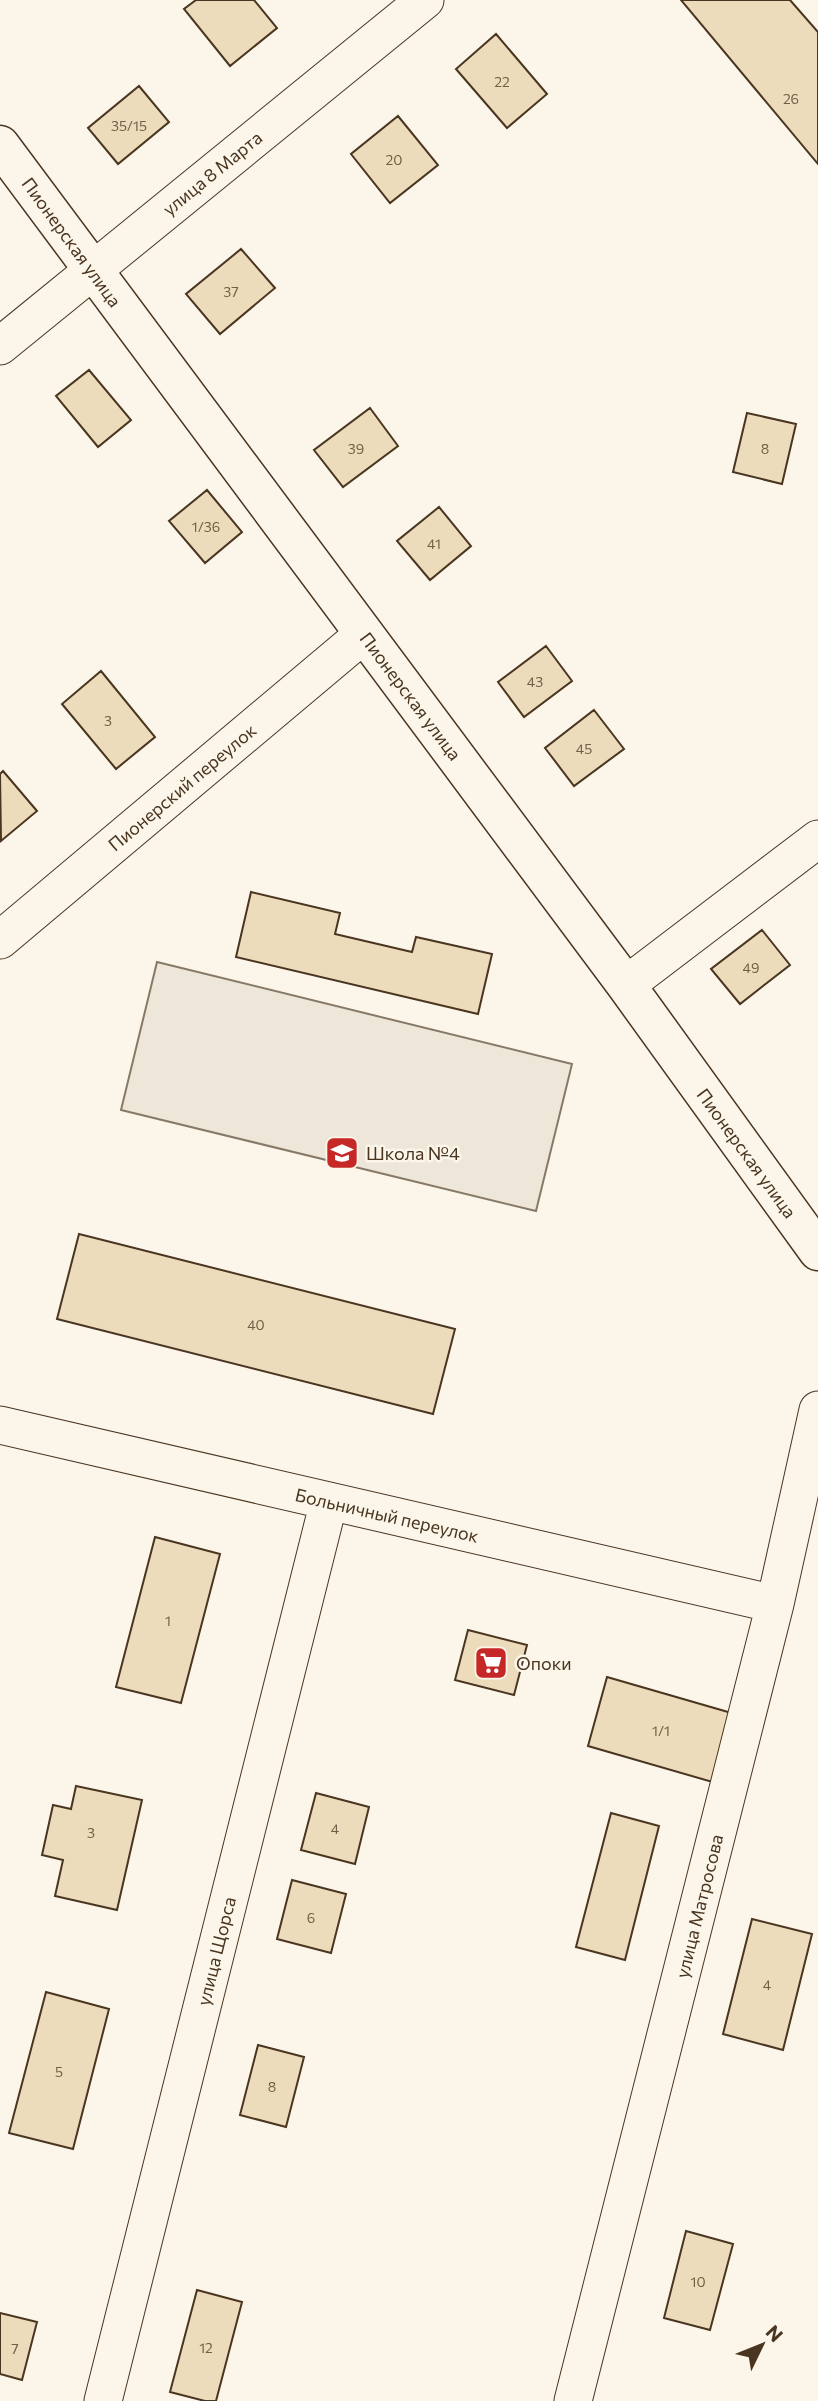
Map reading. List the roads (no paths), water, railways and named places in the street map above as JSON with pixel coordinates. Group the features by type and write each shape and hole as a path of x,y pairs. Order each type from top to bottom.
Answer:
{"street":[{"name":"улица 8 Марта","path":"0,346 425,0"},
{"name":"Пионерская улица","path":"0,145 625,985 818,1251"},
{"name":"Пионерский переулок","path":"0,940 364,634"},
{"path":"625,985 818,839"},
{"name":"улица Матросова","path":"573,2401 775,1604 818,1410"},
{"name":"Больничный переулок","path":"0,1425 775,1604"},
{"name":"улица Щорса","path":"103,2401 330,1501"}],"place":[{"name":"Школа №4","path":"342,1153"},
{"name":"Опоки","path":"491,1663"}]}
